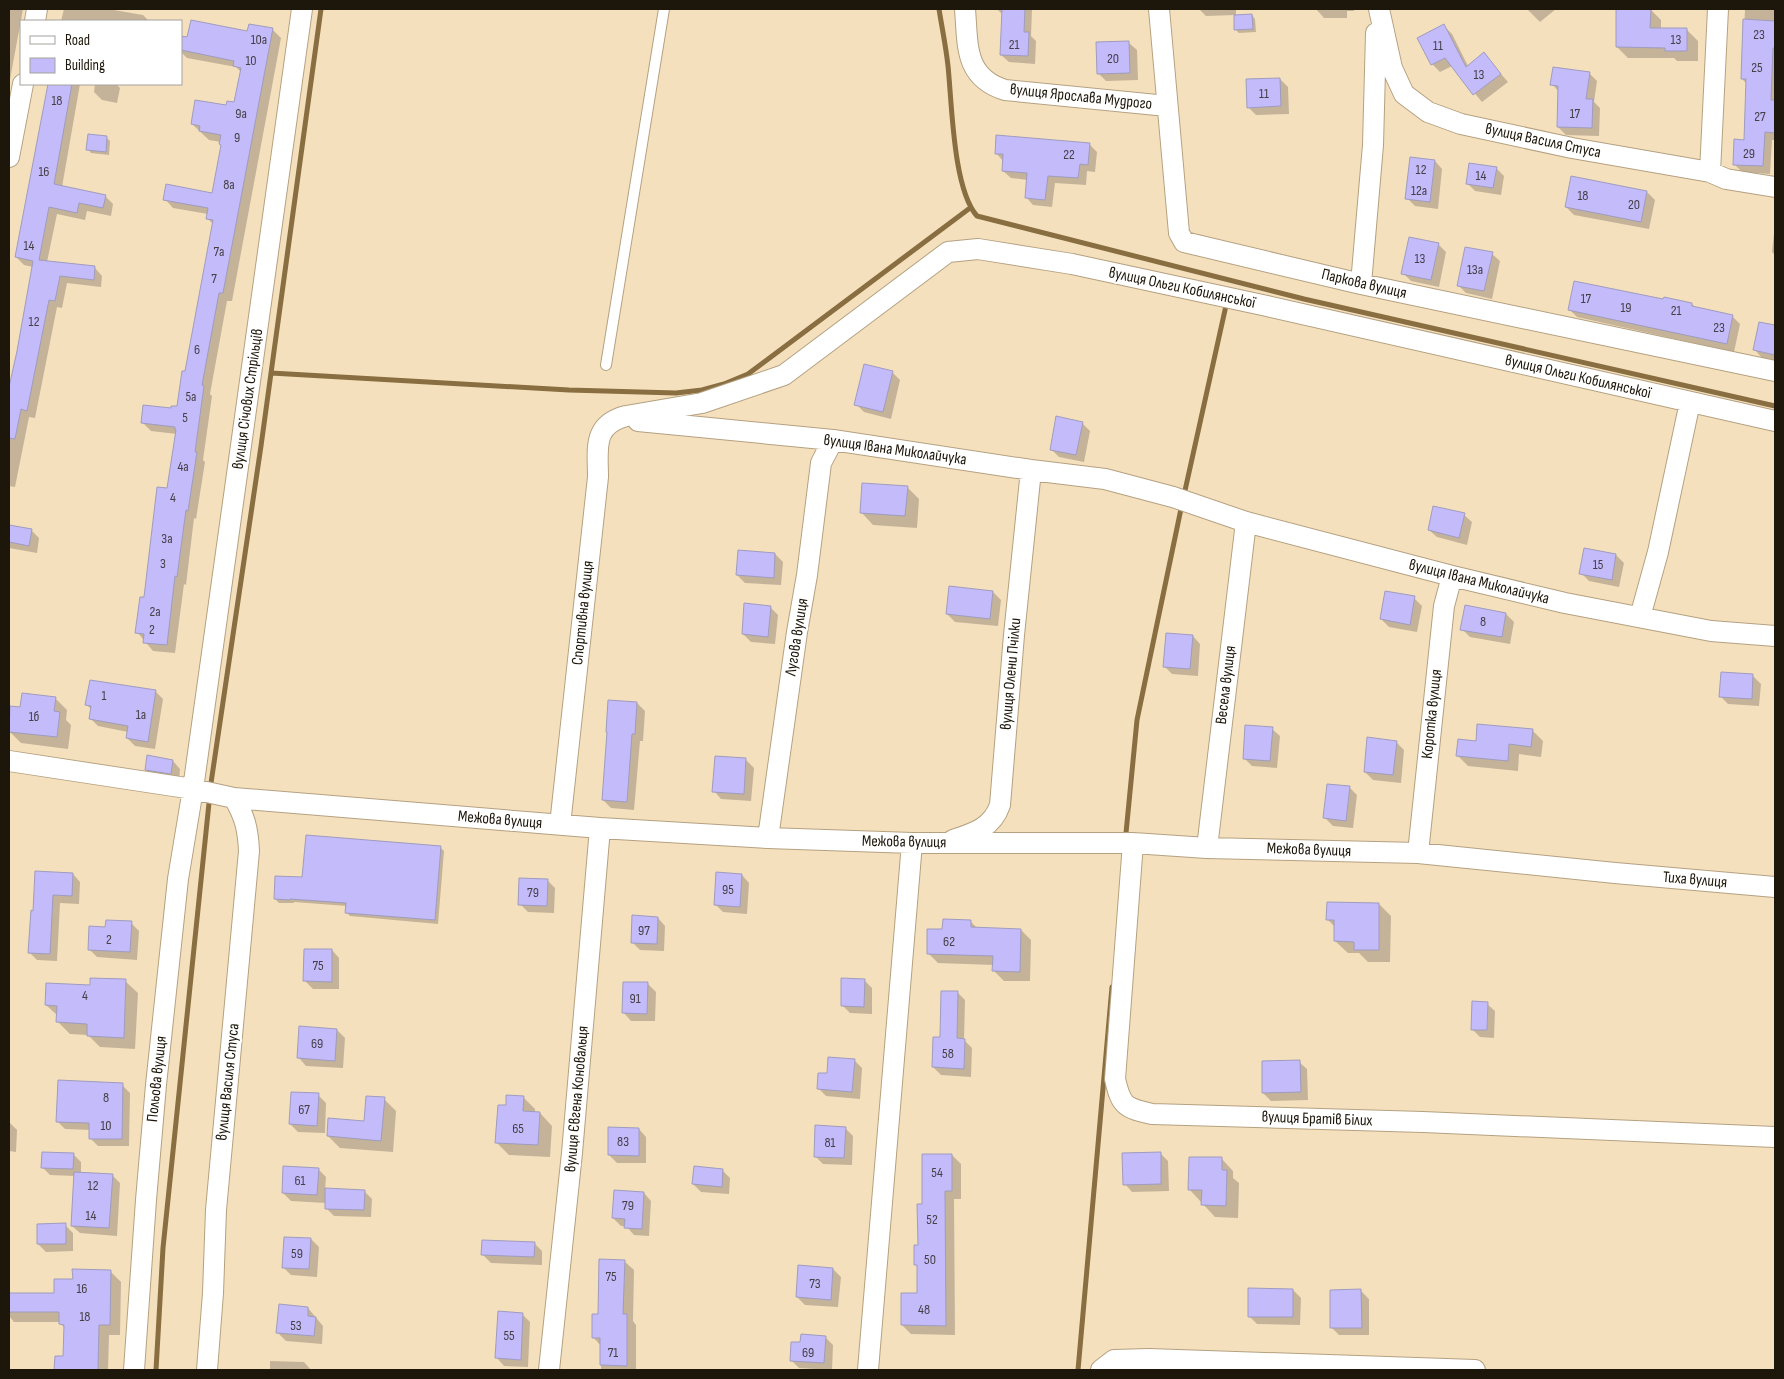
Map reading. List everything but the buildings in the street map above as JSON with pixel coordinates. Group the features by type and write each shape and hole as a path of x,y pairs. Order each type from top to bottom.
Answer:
{"street":[{"name":"вулиця Січових Стрільців","path":"194,789 302,9"},
{"name":"вулиця Ярослава Мудрого","path":"965,9 970,59 984,80 993,86 1005,90 1167,106"},
{"name":"Паркова вулиця","path":"1159,9 1179,232 1184,242 1361,284 1775,371"},
{"name":"вулиця Василя Стуса","path":"1378,9 1392,68 1404,94 1428,112 1461,124 1572,148 1710,172 1726,179 1775,186"},
{"name":"вулиця Василя Стуса","path":"1361,284 1373,145 1378,9"},
{"path":"1710,172 1718,9"},
{"path":"9,157 23,85"},
{"name":"вулиця Ольги Кобилянської","path":"620,418 702,403 784,375 948,252 978,248 1072,264 1266,306 1775,421"},
{"path":"1640,618 1658,552 1690,402"},
{"name":"вулиця Івана Миколайчука","path":"620,418 833,440 1031,470 1105,479 1181,499 1246,522 1452,576 1565,603 1711,631 1775,636"},
{"name":"Спортивна вулиця","path":"560,825 598,477 598,444 606,424 620,418"},
{"name":"Лугова вулиця","path":"768,838 797,632 807,575 821,463 833,440"},
{"name":"вулиця Олени Пчілки","path":"942,844 970,834 990,824 996,816 1000,805 1014,634 1031,470"},
{"name":"Весела вулиця","path":"1207,848 1246,522"},
{"name":"Коротка вулиця","path":"1418,853 1444,606 1452,576"},
{"name":"Межова вулиця","path":"9,762 194,789 234,798 600,828 912,844 1133,843 1207,848 1418,853 1616,874"},
{"name":"Польова вулиця","path":"134,1370 156,1085 178,879 194,789"},
{"name":"вулиця Василя Стуса","path":"207,1370 213,1293 216,1210 249,851 248,830 243,814 234,798"},
{"name":"вулиця Євгена Коновальця","path":"549,1370 572,1153 600,828"},
{"name":"вулиця Братів Білих","path":"1133,843 1115,1078 1119,1098 1131,1109 1152,1114 1423,1122 1775,1137"},
{"path":"868,1370 912,844"},
{"name":"Тиха вулиця","path":"1616,874 1775,886"},
{"path":"1101,1370 1114,1360 1149,1358 1476,1370"}],"lane":[{"path":"606,365 664,9"}],"waterway":[{"path":"211,783 261,446 321,9"},
{"path":"939,9 947,59 958,167 969,203 977,216 1304,299 1775,406"},
{"path":"271,373 569,390 676,393 702,390 724,384 748,374 970,208"},
{"path":"1184,495 1227,301"},
{"path":"1126,833 1137,720 1182,504"},
{"path":"156,1370 163,1248 209,803"},
{"path":"1078,1370 1112,987"}]}
